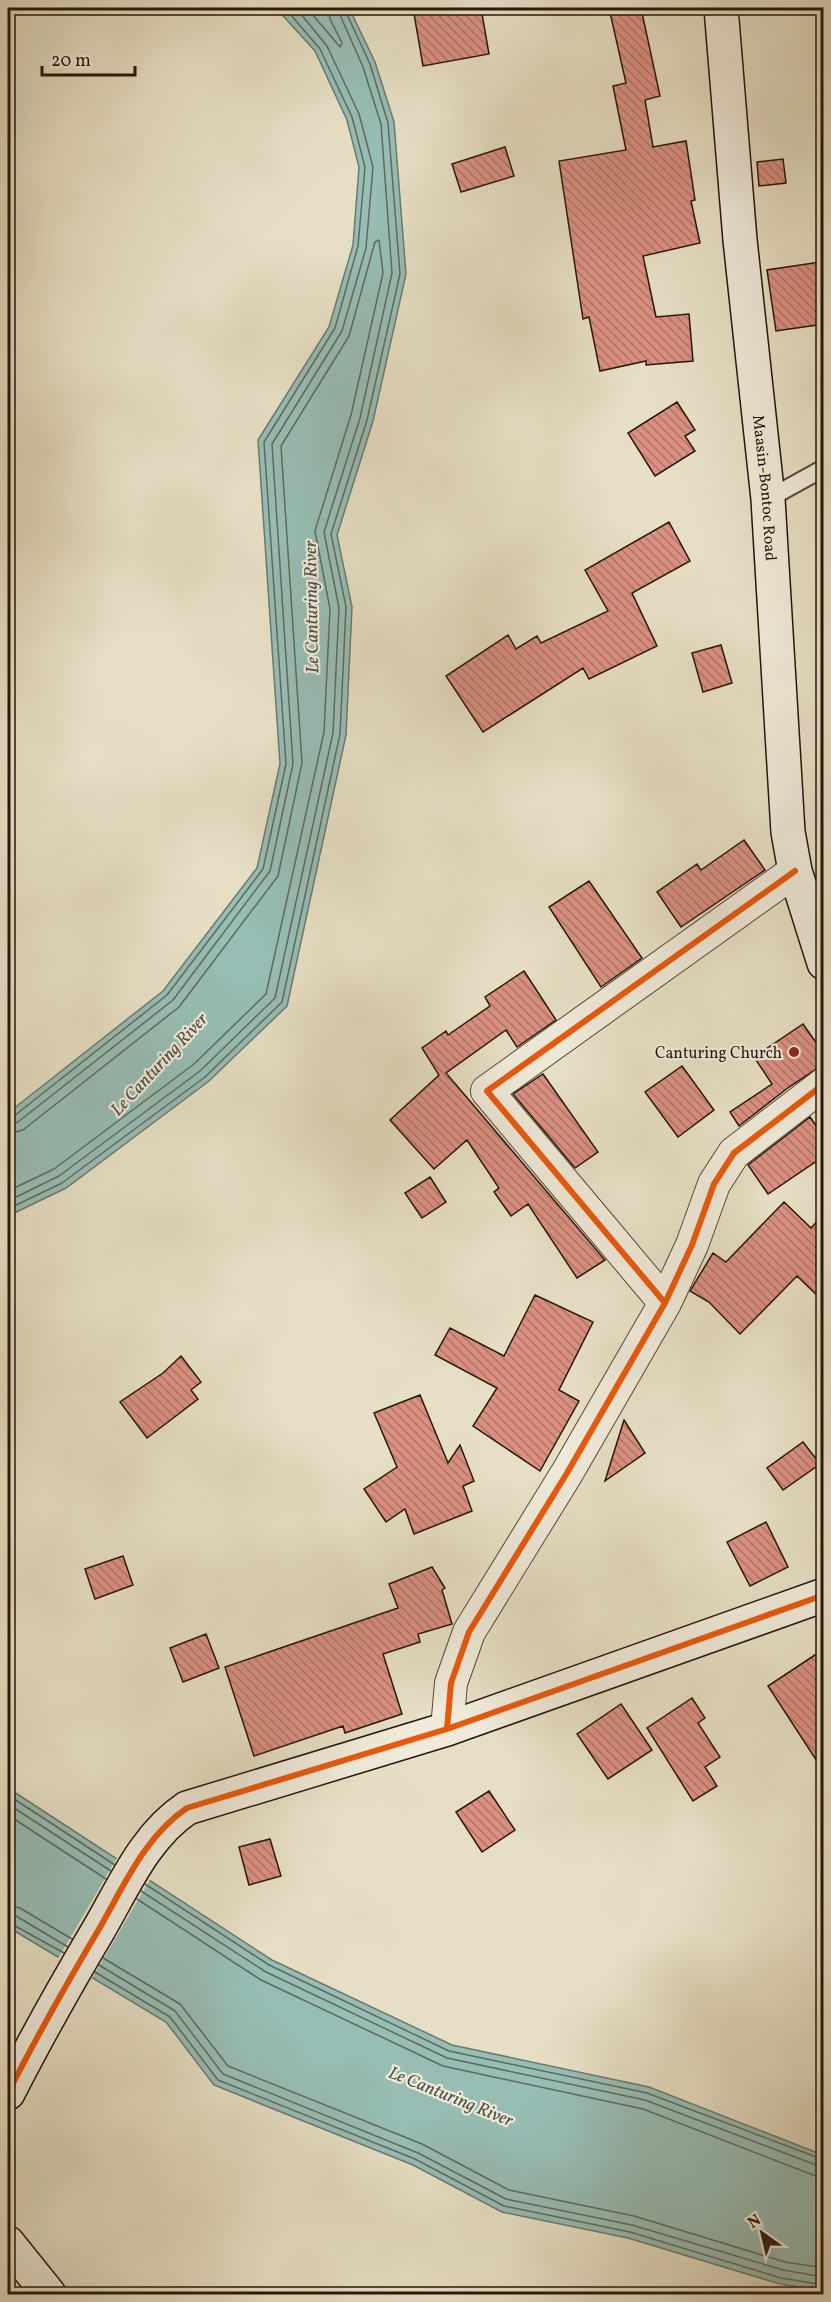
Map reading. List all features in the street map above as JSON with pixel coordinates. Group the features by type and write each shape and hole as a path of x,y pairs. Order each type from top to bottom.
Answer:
{"street":[{"name":"Maasin-Bontoc Road","path":"721,8 740,240 768,499 788,832 795,871 824,963"},
{"path":"665,1303 487,1091 795,871"},
{"path":"447,1728 451,1683 469,1632 567,1473 665,1303 692,1245 714,1185 734,1153 824,1084"},
{"path":"8,2093 42,2027 145,1849 173,1817 198,1803 447,1728 824,1595"},
{"path":"8,2242 49,2295"}],"lane":[{"path":"768,499 824,468"}],"water":[{"name":"Le Canturing River","path":"276,8 349,8 375,62 394,122 406,274 373,421 337,535 352,607 346,735 287,1006 209,1081 66,1188 8,1216 8,1113 163,991 257,868 280,764 258,440 329,327 353,245 359,167 347,120 315,51"},
{"name":"Le Canturing River","path":"8,1788 272,1960 452,2045 649,2087 823,2155 823,2291 780,2284 628,2238 502,2212 413,2165 214,2085 166,2022 8,1927"}],"pier":[{"path":"118,1856 151,1878 91,1980 57,1960"}],"building":[{"path":"413,8 481,8 489,54 423,66"},
{"path":"609,8 641,8 660,96 645,100 653,147 686,141 695,200 691,201 700,243 643,256 656,317 689,314 693,361 646,365 646,361 600,371 589,317 583,319 559,161 626,150 613,86 626,83"},
{"path":"505,147 514,176 461,192 452,164"},
{"path":"783,159 786,183 759,186 757,162"},
{"path":"820,262 824,284 824,324 776,331 767,270"},
{"path":"677,402 695,430 685,436 695,451 655,476 628,433"},
{"path":"669,522 690,561 632,593 657,646 589,679 583,668 483,732 446,676 508,635 516,649 537,636 541,643 608,611 585,570"},
{"path":"721,645 732,683 703,692 692,653"},
{"path":"744,840 765,870 681,927 657,892 697,864 701,870"},
{"path":"589,881 642,958 601,987 549,907"},
{"path":"524,971 556,1020 517,1047 506,1030 446,1073 605,1260 577,1278 528,1204 511,1216 494,1192 499,1188 467,1140 434,1169 390,1120 439,1075 422,1048 446,1031 448,1035 490,1006 485,997"},
{"name":"Canturing Church","path":"803,1024 824,1054 824,1064 789,1087 739,1126 730,1112 772,1084 754,1057"},
{"path":"682,1066 714,1110 678,1137 645,1092"},
{"path":"543,1074 598,1152 575,1168 513,1094"},
{"path":"810,1117 824,1137 824,1156 768,1194 748,1165"},
{"path":"430,1177 446,1202 422,1218 405,1193"},
{"path":"784,1202 811,1228 824,1214 824,1302 797,1276 740,1334 709,1302 690,1291 713,1253 726,1262"},
{"path":"535,1295 593,1322 559,1390 579,1401 540,1471 473,1426 497,1388 435,1355 450,1328 504,1356"},
{"path":"181,1356 201,1382 191,1390 198,1399 147,1438 120,1402 163,1373"},
{"path":"420,1395 448,1463 460,1445 474,1481 463,1486 472,1511 414,1534 405,1509 386,1522 364,1489 397,1467 374,1413"},
{"path":"624,1420 645,1453 605,1481"},
{"path":"803,1442 820,1464 783,1490 767,1468"},
{"path":"766,1522 788,1567 750,1586 727,1542"},
{"path":"123,1556 133,1585 95,1599 85,1569"},
{"path":"432,1567 445,1588 442,1590 452,1624 418,1634 420,1642 383,1654 402,1714 345,1733 343,1726 254,1756 225,1667 398,1608 389,1584"},
{"path":"206,1634 219,1668 183,1682 170,1648"},
{"path":"824,1649 824,1772 768,1686"},
{"path":"692,1698 705,1718 698,1723 720,1757 705,1767 717,1786 693,1801 647,1728"},
{"path":"621,1704 652,1750 608,1779 577,1734"},
{"path":"489,1791 515,1830 482,1852 456,1812"},
{"path":"270,1839 281,1876 249,1885 239,1847"}],"cycle path":[{"path":"665,1303 487,1091 795,871"},
{"path":"447,1729 451,1683 469,1632 567,1473 665,1303 692,1245 714,1184 734,1153 824,1084"},
{"path":"8,2093 52,2011 147,1847 172,1819 187,1808 447,1729 824,1595"}],"place":[{"name":"Canturing Church","path":"794,1052"}]}
